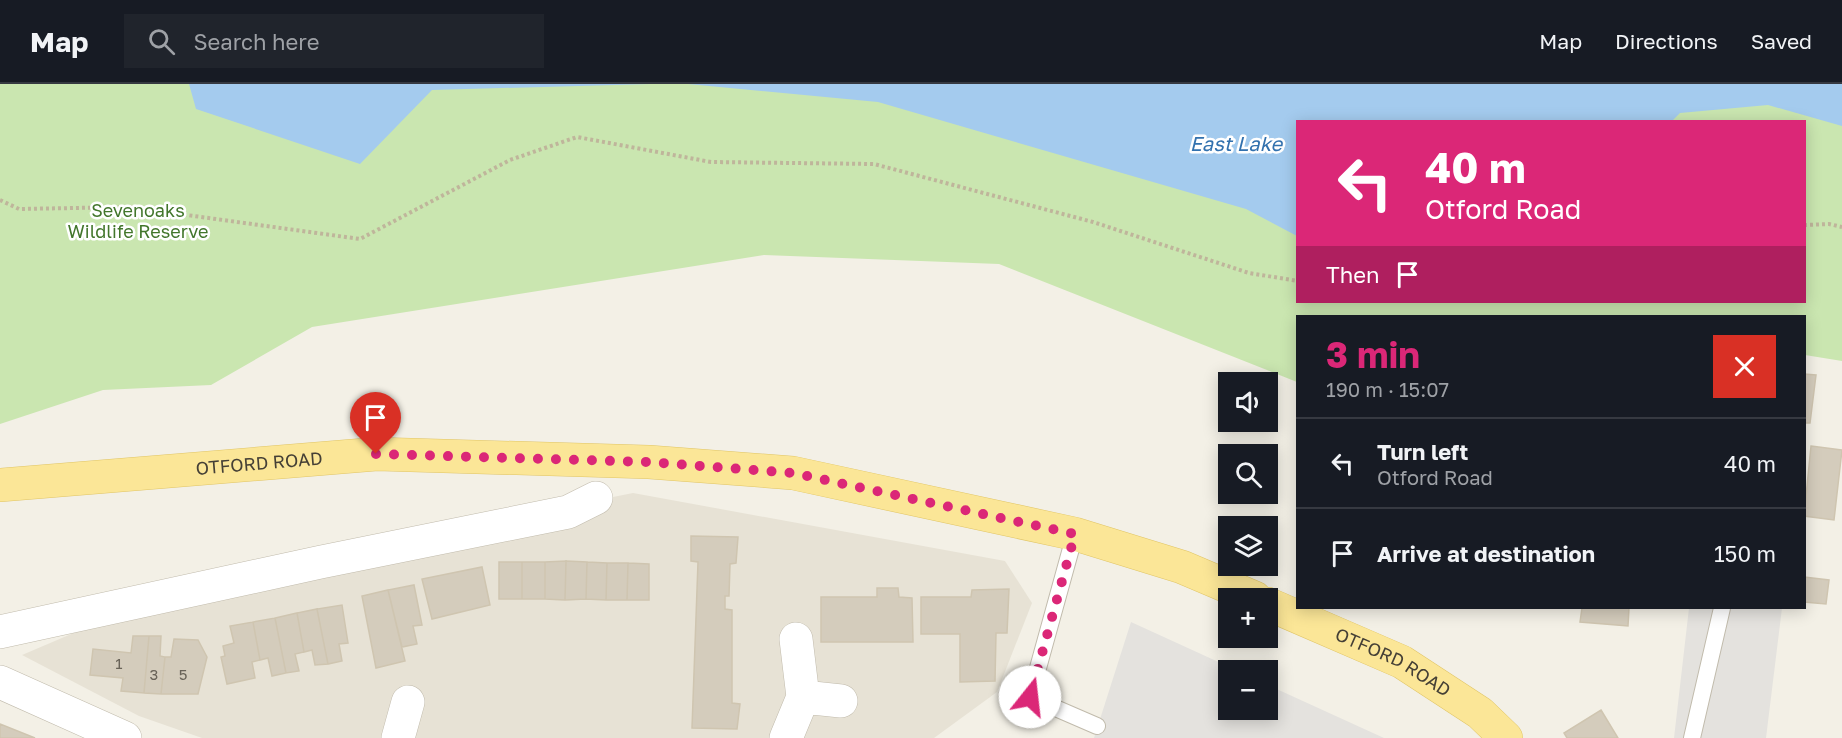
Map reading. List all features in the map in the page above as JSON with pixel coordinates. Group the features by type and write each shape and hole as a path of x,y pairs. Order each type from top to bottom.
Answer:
{"main road":[{"name":"OTFORD ROAD","path":"0,485 376,454 649,462 793,473 1075,534 1182,567 1231,588"},
{"name":"OTFORD ROAD","path":"1278,608 1402,662 1480,714 1506,738"}],"street":[{"path":"0,632 568,512 596,498"},
{"path":"786,738 803,697 796,639"},
{"path":"0,682 125,738"},
{"path":"803,697 841,701"},
{"path":"398,738 408,702"}],"lane":[{"path":"1075,534 1030,697 1097,726"},
{"path":"1692,738 1722,609"}],"path":[{"path":"0,200 19,209 129,207 360,239 510,160 578,137 711,162 874,164 1093,222 1249,273 1296,281"},
{"path":"1806,225 1829,224 1842,227"}],"shaded area":[{"path":"633,493 1005,561 1032,603 997,692 934,738 202,738 139,716 22,655 198,580"},
{"path":"1689,609 1782,609 1766,738 1674,738"},
{"path":"1131,622 1218,662 1218,720 1278,720 1278,690 1384,738 1094,738"}],"green space":[{"name":"Sevenoaks Wildlife Reserve","path":"0,84 1842,84 1842,361 1806,355 1806,315 1296,315 1296,382 1278,374 1278,372 1272,372 999,264 764,255 312,327 211,385 103,390 0,424"}],"water":[{"path":"189,84 650,84 432,90 360,164 196,109"},
{"name":"East Lake","path":"688,84 1842,84 1842,126 1768,105 1680,113 1673,120 1296,120 1296,235 1246,209 878,102"}],"building":[{"path":"1806,374 1816,375 1810,423 1806,423"},
{"path":"1811,446 1842,450 1834,520 1806,516"},
{"path":"691,536 738,537 736,563 730,564 729,596 725,596 725,609 732,610 732,703 740,704 737,729 692,728 698,562 691,561"},
{"path":"566,561 587,562 586,599 565,600"},
{"path":"566,561 565,600 545,599 545,562"},
{"path":"499,562 522,562 522,599 499,599"},
{"path":"522,562 545,562 545,599 522,599"},
{"path":"587,562 607,563 606,600 586,599"},
{"path":"607,563 628,563 627,600 606,600"},
{"path":"628,563 649,564 649,600 627,600"},
{"path":"482,567 490,605 432,619 422,579"},
{"path":"1806,577 1829,580 1826,604 1806,602"},
{"path":"414,585 422,625 413,626 417,644 402,647 388,590"},
{"path":"877,588 898,588 899,597 912,598 913,642 821,642 821,597 877,597"},
{"path":"1009,589 1007,633 996,633 995,681 960,682 960,634 921,634 921,597 971,597 972,590"},
{"path":"388,590 405,661 376,668 362,596"},
{"path":"342,605 348,643 339,644 342,661 328,664 317,609"},
{"path":"317,609 328,664 315,665 312,650 304,652 297,613"},
{"path":"1582,609 1629,609 1628,626 1580,622"},
{"path":"297,613 304,652 295,654 299,671 286,673 275,618"},
{"path":"275,618 286,673 272,676 268,658 260,660 253,622"},
{"path":"253,622 260,660 252,662 255,678 227,684 221,657 225,656 223,646 234,643 230,626"},
{"path":"133,636 149,636 144,693 121,691 123,678 90,675 93,649 131,653"},
{"path":"149,636 161,636 160,656 165,657 161,694 144,693"},
{"path":"174,639 198,640 207,657 198,694 161,694 165,657 171,657"},
{"path":"1601,710 1618,738 1567,738 1564,733"},
{"path":"0,724 35,738 0,738"}],"route":[{"path":"376,454 649,462 793,473 937,506 1075,534 1030,697"}]}
